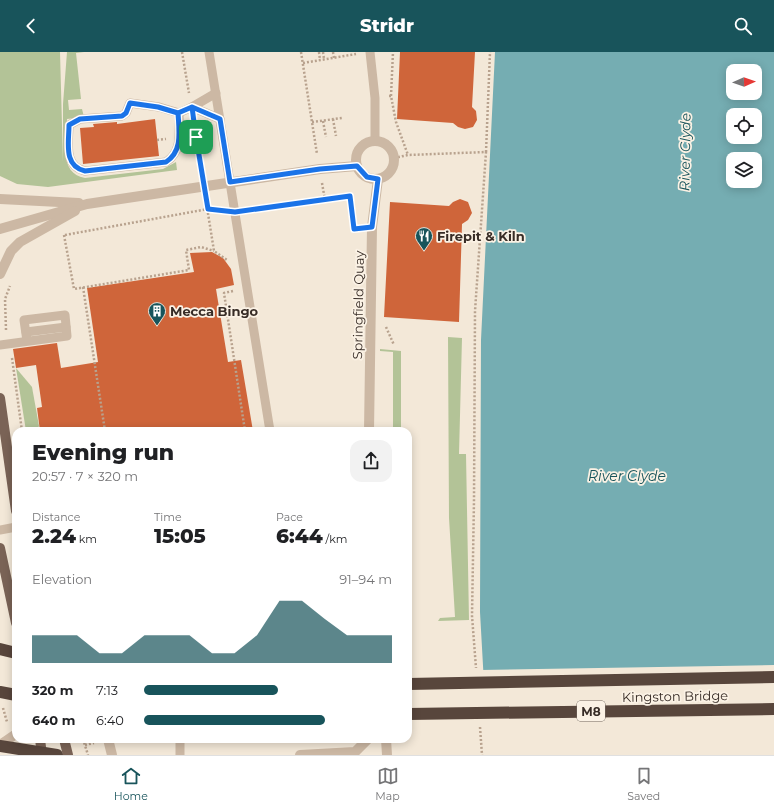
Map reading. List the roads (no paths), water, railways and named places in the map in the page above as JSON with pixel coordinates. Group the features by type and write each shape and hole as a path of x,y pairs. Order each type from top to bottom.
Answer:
{"highway":[{"path":"0,649 12,652"},
{"path":"412,684 774,677"},
{"path":"1,697 12,696"},
{"name":"Kingston Bridge","path":"412,714 774,709"},
{"path":"0,746 57,755"}],"main road":[{"path":"0,398 12,483"},
{"path":"0,548 12,604"},
{"path":"40,743 42,755"},
{"path":"65,743 68,755"}],"street":[{"path":"375,141 386,144 393,152 394,158 392,169 389,174 378,179 367,177 357,166 359,151 369,142 375,141"},
{"path":"0,229 87,204 320,169 357,166"},
{"name":"Springfield Quay","path":"369,427 372,227 378,179"},
{"path":"0,199 87,204"},
{"path":"0,274 11,251 20,242 87,204"},
{"path":"0,746 12,737"},
{"path":"109,743 112,755"},
{"path":"300,755 355,752 364,743"},
{"path":"386,743 387,755"}],"lane":[{"path":"209,52 269,427"},
{"path":"370,52 375,98 375,141"},
{"path":"178,113 178,146 172,158 166,162 85,171 74,166 69,157 69,125 80,119 122,116 126,113 130,103 158,107 178,113 192,107 216,93"},
{"path":"192,107 220,119"},
{"path":"0,345 26,337 67,336 65,315 24,320 26,337"},
{"path":"0,530 12,528"},
{"path":"180,743 180,755"}],"water":[{"name":"River Clyde","path":"495,52 774,52 774,755 488,755 480,612 481,340"}],"place":[{"name":"Firepit & Kiln","path":"424,251"},
{"name":"Mecca Bingo","path":"157,326"}]}
